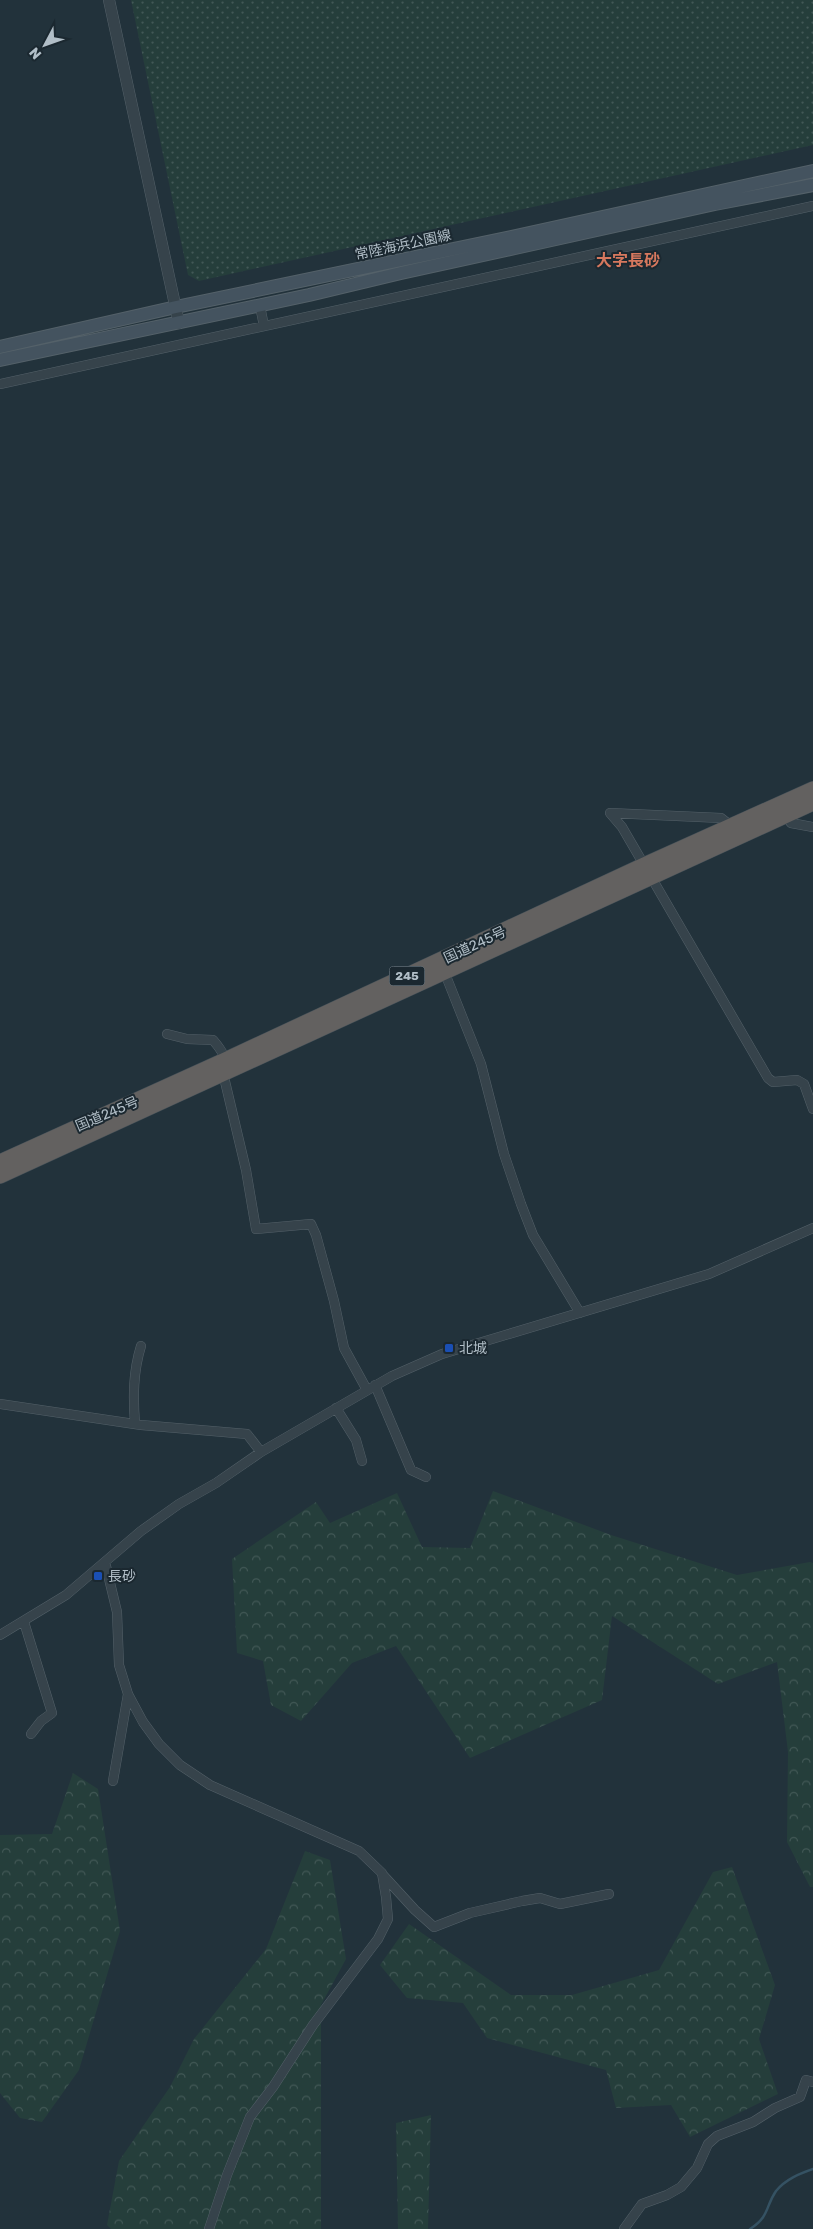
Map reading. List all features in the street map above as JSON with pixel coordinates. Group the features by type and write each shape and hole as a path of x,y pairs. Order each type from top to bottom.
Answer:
{"highway":[{"name":"国道245号","path":"0,1162 444,971 648,871 730,826 813,790"},
{"name":"国道245号","path":"0,1176 224,1067 648,871 786,816 813,803"}],"main road":[{"name":"常陸海浜公園線","path":"0,348 176,308 813,171"},
{"name":"常陸海浜公園線","path":"0,360 260,306 498,251 813,185"}],"street":[{"path":"109,0 179,323"},
{"path":"0,384 813,206"},
{"path":"260,306 264,326"},
{"path":"730,826 721,818 610,813 622,827 768,1078 773,1082 797,1080 804,1084 813,1109"},
{"path":"786,816 791,823 813,827"},
{"path":"444,971 481,1064 504,1154 521,1204 533,1234 580,1313"},
{"path":"167,1034 187,1039 213,1040 224,1053 224,1067 246,1170 256,1229 312,1224 334,1301 344,1348 371,1387 411,1470 426,1477"},
{"path":"0,1634 24,1622 66,1595 155,1520 261,1452 371,1387 442,1354 709,1274 813,1228"},
{"path":"135,1424 133,1399 135,1365 140,1346"},
{"path":"0,1404 135,1424 247,1434 261,1452"},
{"path":"336,1408 356,1440 362,1461"},
{"path":"105,1562 117,1612 119,1665 128,1694 143,1722 158,1744 180,1765 210,1785 359,1851 382,1873 415,1910 434,1927 470,1913 522,1901 540,1898 560,1904 609,1894"},
{"path":"24,1622 52,1713 31,1734"},
{"path":"113,1781 128,1694"},
{"path":"209,2229 227,2175 250,2117 273,2087 313,2025 374,1944 385,1925 388,1918 382,1873"},
{"path":"624,2229 642,2204 667,2196 681,2187 697,2168 708,2144 717,2136 753,2122 775,2108 800,2097 806,2080 813,2082"}],"green space":[{"path":"131,0 813,0 813,145 199,281 188,275"},
{"path":"493,1491 611,1535 737,1575 813,1563 813,1887 810,1887 787,1842 788,1752 777,1662 718,1684 612,1616 602,1700 470,1758 396,1646 352,1663 301,1721 271,1705 263,1661 237,1653 232,1559 316,1502 330,1523 397,1493 422,1547 470,1548"},
{"path":"73,1773 98,1789 120,1931 79,2070 42,2122 20,2118 0,2093 0,1835 52,1834"},
{"path":"305,1851 330,1860 346,1959 321,2005 321,2229 111,2229 107,2225 119,2161 170,2087 194,2039 266,1949"},
{"path":"732,1867 775,1985 759,2039 778,2094 690,2137 671,2105 616,2108 606,2070 487,2038 463,2003 407,1998 380,1965 409,1924 511,1995 572,1995 659,1970 713,1872"},
{"path":"431,2115 428,2229 398,2229 396,2123"}],"waterway":[{"path":"750,2229 761,2220 776,2191 784,2183 813,2169"}],"place":[{"name":"北城","path":"449,1348"},
{"name":"長砂","path":"98,1576"}],"district":[{"name":"大字長砂","path":"628,260"}]}
